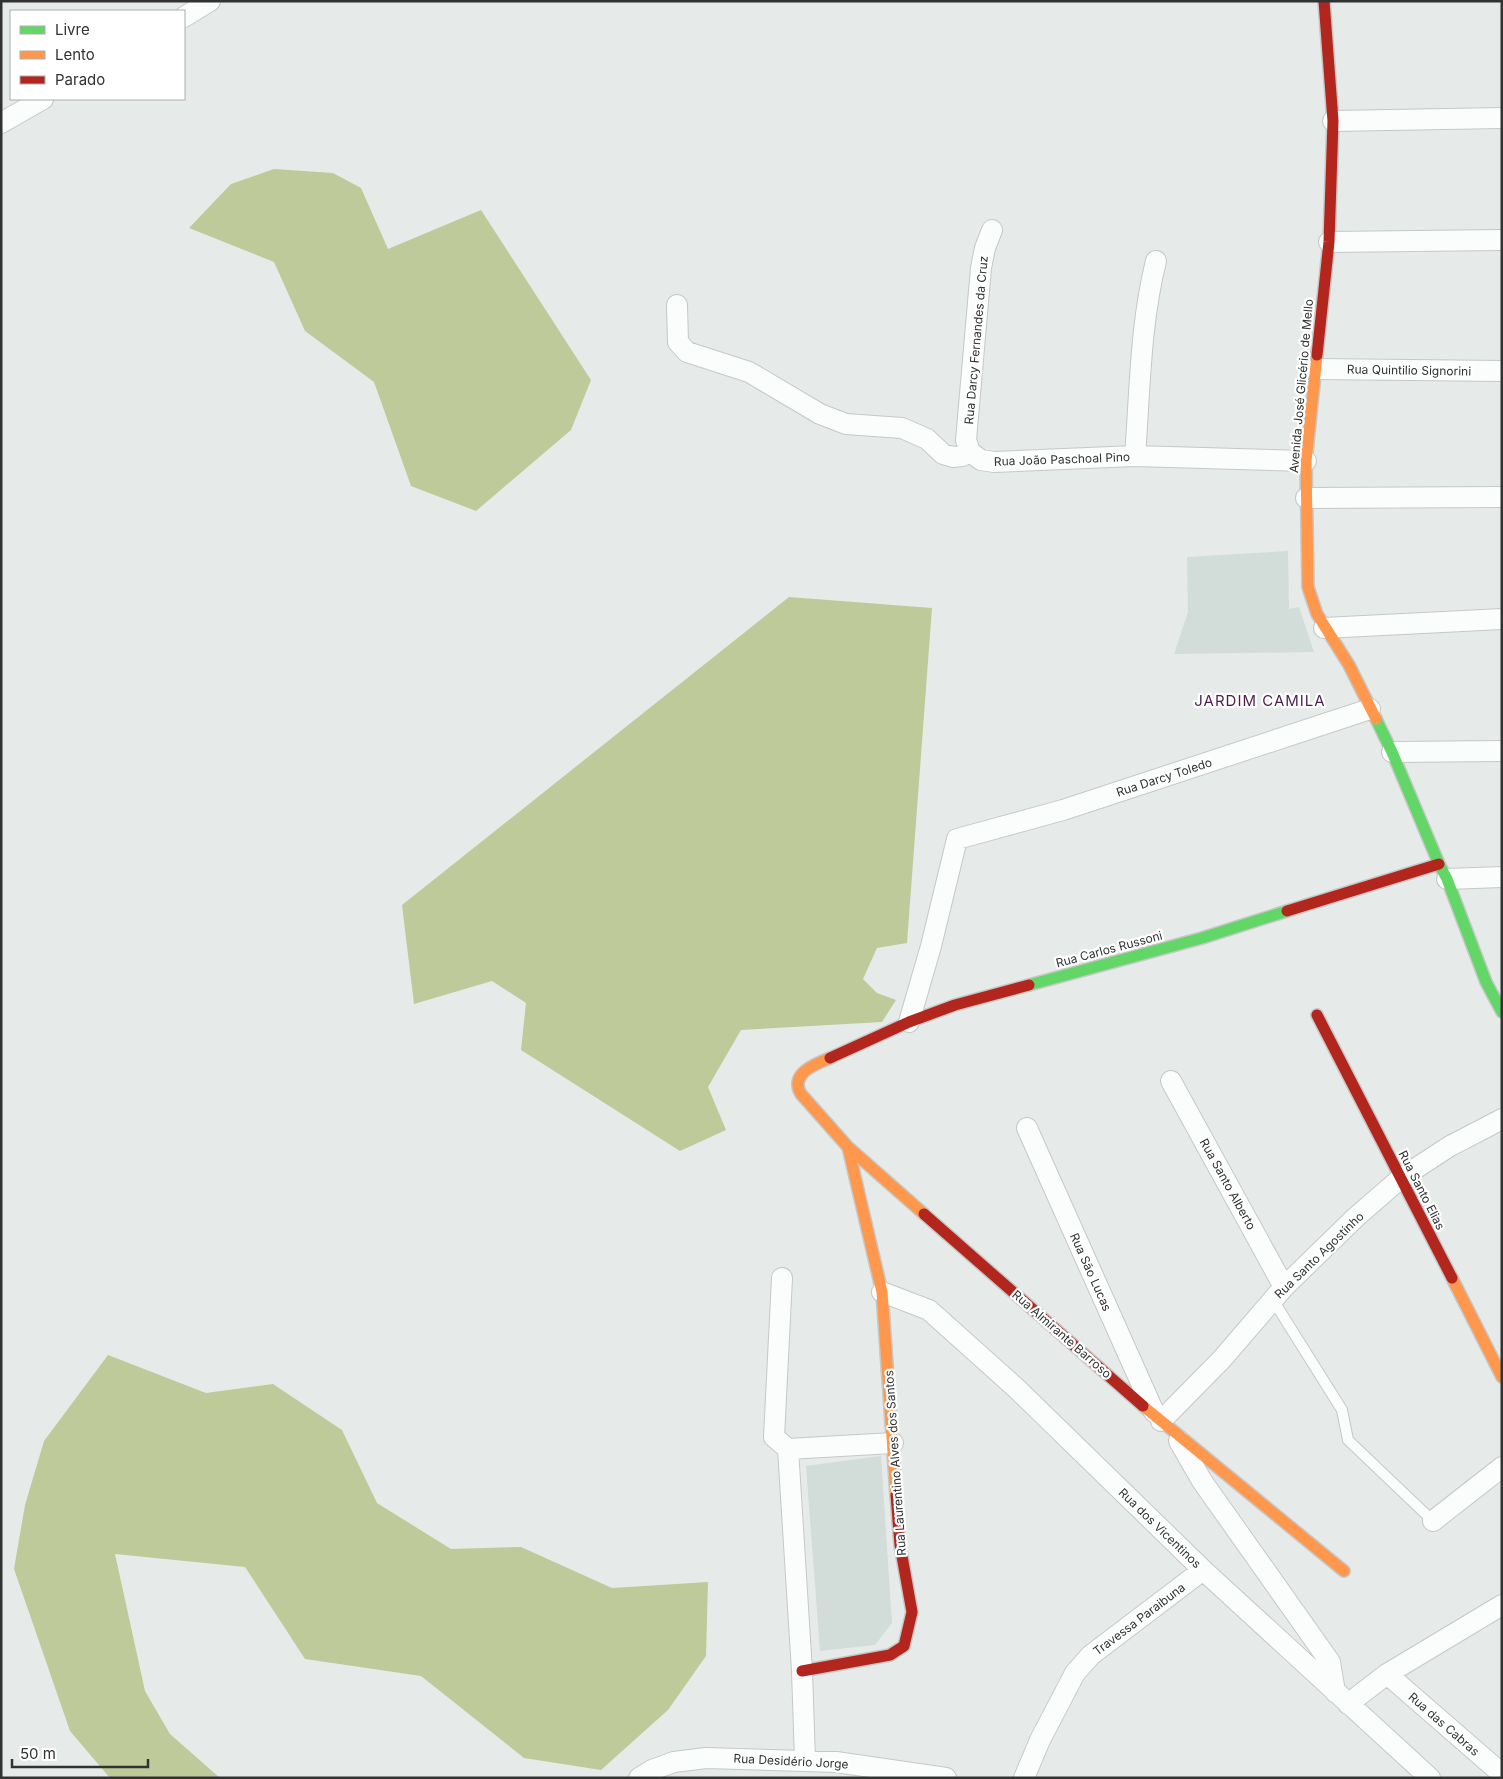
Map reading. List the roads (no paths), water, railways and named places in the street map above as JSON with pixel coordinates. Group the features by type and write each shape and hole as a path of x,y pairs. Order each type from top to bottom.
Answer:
{"street":[{"path":"185,17 210,1"},
{"name":"Avenida José Glicério de Mello","path":"1324,1 1332,121 1329,242 1306,461 1308,587 1324,628 1349,665 1392,752 1443,872 1486,982 1501,1008"},
{"path":"1,123 41,100"},
{"path":"1332,121 1502,118"},
{"name":"Rua Darcy Fernandes da Cruz","path":"970,452 966,440 981,268 984,248 992,230"},
{"path":"1329,242 1502,240"},
{"path":"1136,456 1145,319 1156,261"},
{"path":"677,306 678,342 687,352 749,372 820,414 846,424 902,428 927,439 943,454 953,457 962,456 970,452"},
{"name":"Rua Quintilio Signorini","path":"1316,369 1502,371"},
{"name":"Rua João Paschoal Pino","path":"970,452 981,460 994,462 1136,456 1306,461"},
{"path":"1306,498 1502,497"},
{"path":"1324,628 1502,619"},
{"name":"Rua Darcy Toledo","path":"909,1022 931,946 957,838 1063,810 1370,709"},
{"path":"1392,752 1502,751"},
{"path":"1443,872 1502,877"},
{"name":"Rua Carlos Russoni","path":"797,1082 802,1072 813,1065 909,1022 955,1005 1443,872"},
{"name":"Rua Santo Elias","path":"1317,1015 1502,1378"},
{"name":"Rua Santo Alberto","path":"1171,1081 1278,1293"},
{"name":"Rua Almirante Barroso","path":"797,1082 797,1088 801,1094 848,1147 1163,1422 1344,1571"},
{"name":"Rua Santo Agostinho","path":"1163,1422 1222,1359 1278,1293 1356,1217 1401,1178 1450,1146 1502,1119"},
{"name":"Rua São Lucas","path":"1027,1128 1163,1422 1202,1481 1330,1662 1341,1698"},
{"name":"Rua Laurentino Alves dos Santos","path":"802,1671 890,1655 904,1646 912,1612 900,1545 882,1292 848,1147"},
{"path":"782,1278 774,1437 788,1449 893,1443"},
{"name":"Rua dos Vicentinos","path":"882,1292 929,1310 1016,1388 1203,1570 1430,1778"},
{"path":"788,1449 802,1671 805,1760"},
{"path":"1433,1521 1502,1467"},
{"name":"Travessa Paraibuna","path":"1024,1778 1040,1740 1075,1672 1091,1655 1203,1570"},
{"path":"1341,1698 1387,1674 1502,1605"},
{"name":"Rua das Cabras","path":"1387,1674 1502,1774"},
{"name":"Rua Desidério Jorge","path":"639,1778 652,1770 674,1762 706,1758 805,1760 836,1770 946,1778"}],"lane":[{"path":"1278,1293 1342,1410 1348,1440 1433,1521"}],"district":[{"name":"JARDIM CAMILA","path":"1260,700"}]}
